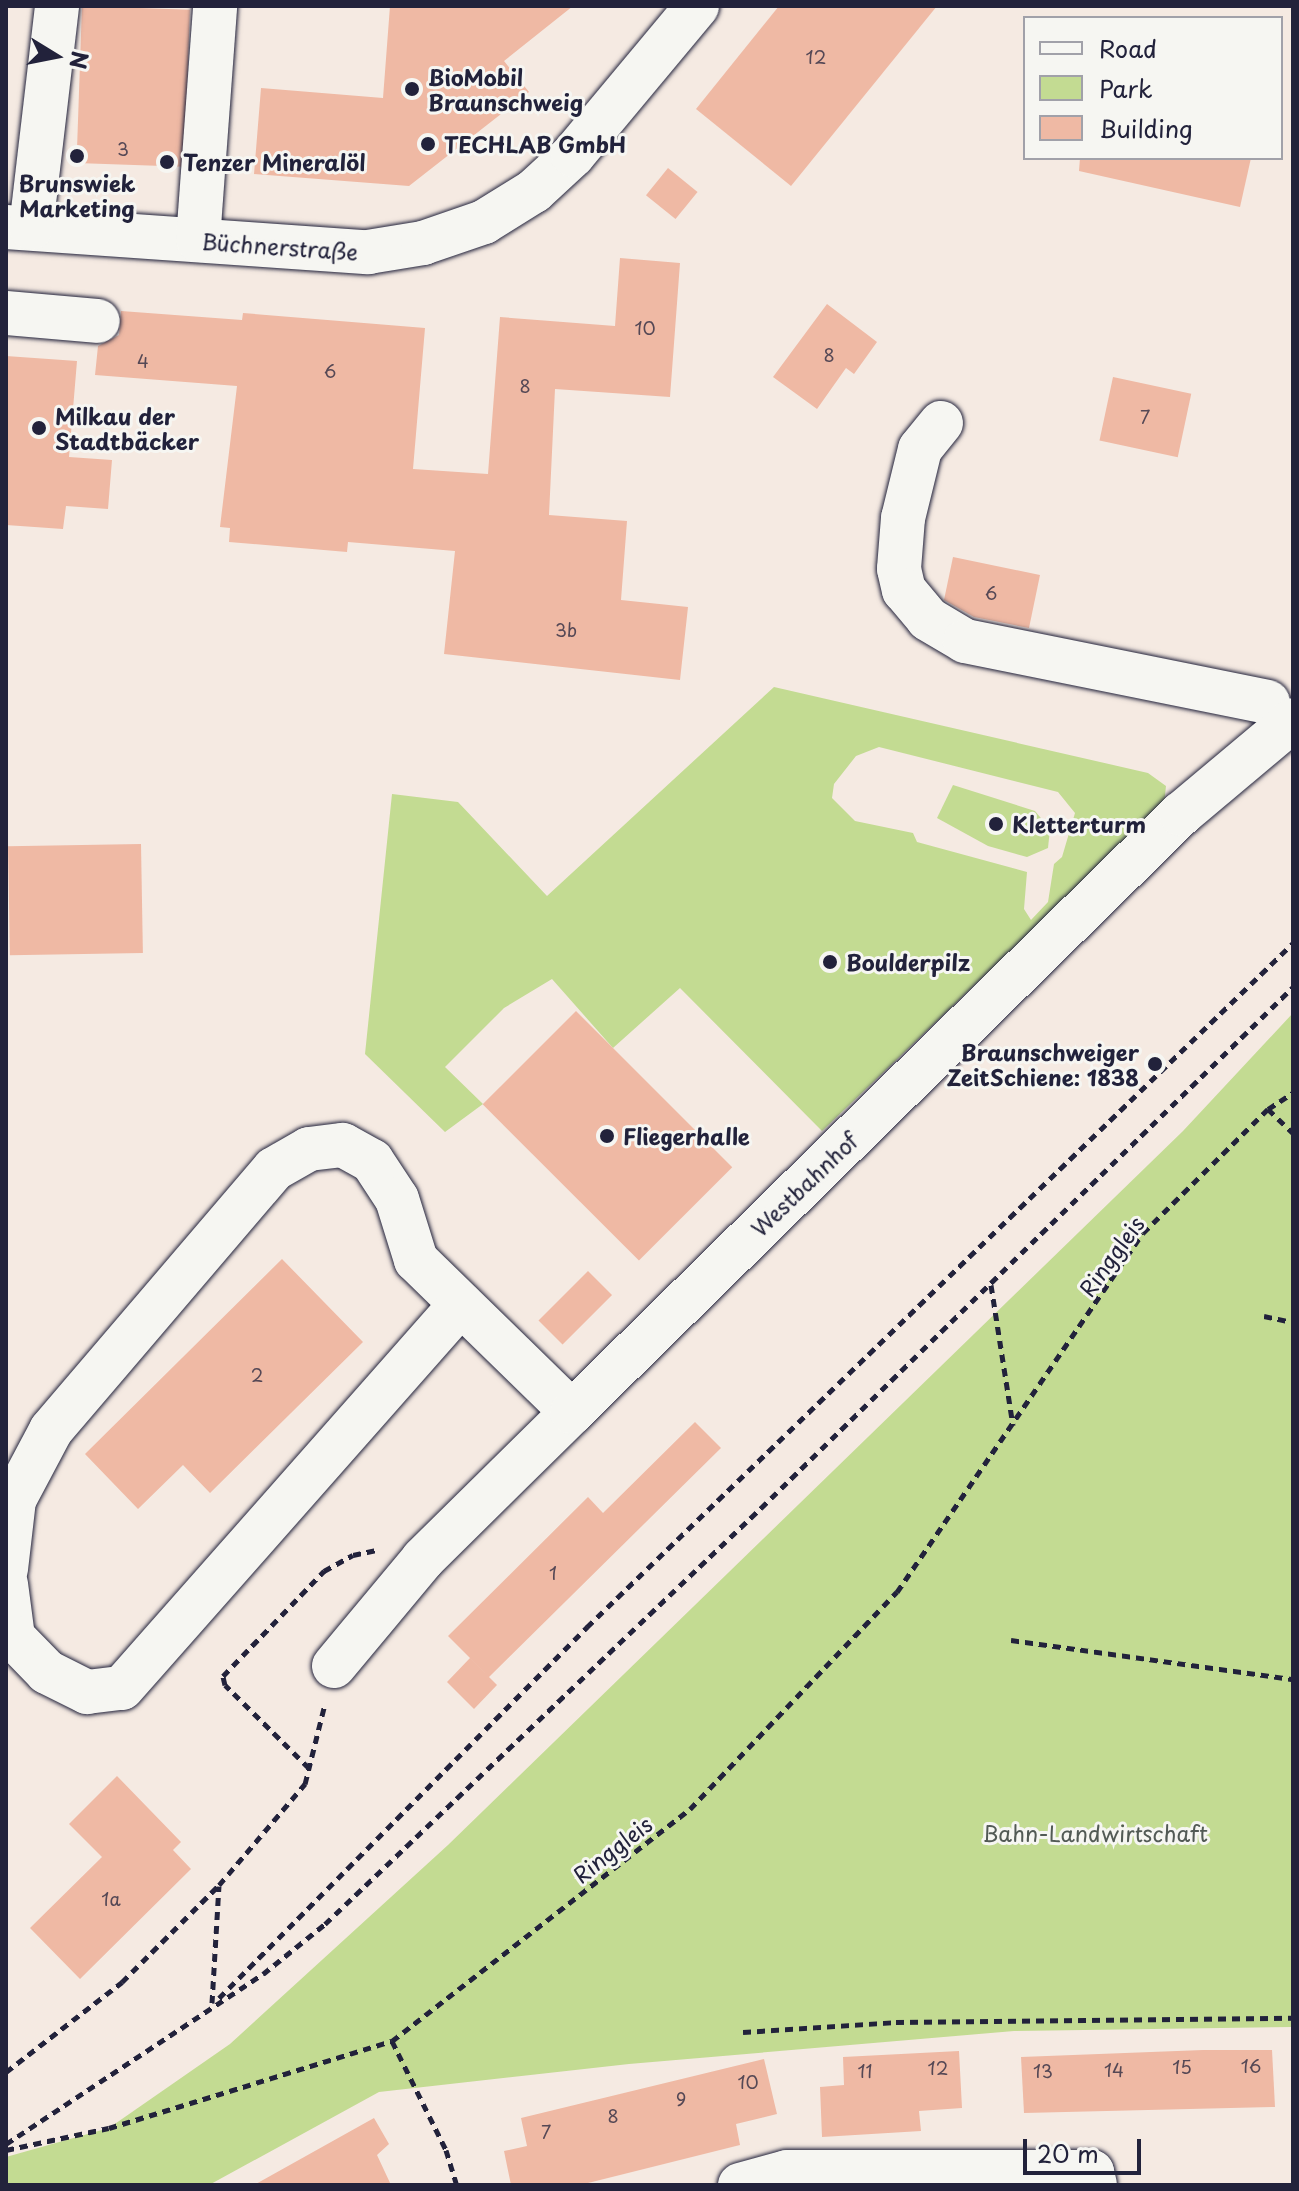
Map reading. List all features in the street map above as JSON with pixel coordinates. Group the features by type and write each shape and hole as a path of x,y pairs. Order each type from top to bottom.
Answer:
{"street":[{"path":"19,228 57,6"},
{"path":"198,240 215,6"},
{"name":"Büchnerstraße","path":"19,228 368,252 423,243 484,222 534,191 573,155 697,6"},
{"path":"6,313 98,321"},
{"path":"941,423 920,449 903,518 899,569 904,590 928,619 965,641 1281,711"},
{"name":"Westbahnhof","path":"334,1666 423,1559 1181,814 1281,711"},
{"path":"6,1569 14,1500 51,1430 274,1169 297,1156 343,1145 372,1161 397,1199 416,1260 572,1412"},
{"path":"6,1584 13,1637 47,1672 87,1692 122,1688 461,1304"},
{"path":"740,2185 787,2172 1092,2172 1095,2185"}],"path":[{"path":"6,2147 117,2075 212,2004 302,1920 587,1627 1293,943"},
{"path":"212,2004 263,1974 325,1924 991,1284 1293,987"},
{"name":"Ringgleis","path":"6,2147 109,2128 392,2041 690,1809 897,1592 1014,1427 1143,1233 1268,1109 1293,1093"},
{"path":"1268,1109 1293,1133"},
{"path":"991,1284 1014,1427"},
{"path":"1264,1316 1293,1322"},
{"path":"1011,1640 1293,1679"},
{"path":"6,2072 122,1982 219,1885 305,1784 334,1666"},
{"path":"212,2004 219,1885"},
{"path":"743,2032 896,2022 1293,2018"},
{"path":"392,2041 446,2150 457,2185"}],"green space":[{"path":"774,687 1148,773 1166,786 1164,804 822,1131 680,988 613,1048 552,979 504,1008 445,1067 483,1104 445,1132 365,1054 392,794 458,802 547,896","holes":["879,747 1058,792 1075,813 1062,857 1054,864 1048,902 1031,920 1024,909 1027,872 917,842 913,833 855,821 832,798 834,784 856,756"]},
{"name":"Kletterturm","path":"953,785 1035,811 1050,829 1048,848 1027,857 988,846 937,818"},
{"name":"Bahn-Landwirtschaft","path":"1293,1013 1293,2027 1014,2031 629,2064 379,2092 209,2185 6,2185 6,2157 109,2128 230,2044 448,1845 1183,1131"}],"building":[{"path":"82,6 190,10 184,167 77,163"},
{"path":"390,6 573,6 504,61 529,92 409,186 254,174 261,88 383,98"},
{"path":"779,6 937,6 791,186 696,109"},
{"path":"1080,160 1251,160 1240,207 1079,171"},
{"path":"668,168 698,192 676,219 646,195"},
{"path":"620,258 680,263 670,397 555,389 549,515 627,521 621,600 688,607 680,680 444,654 455,551 348,542 347,552 229,542 230,528 220,527 237,386 95,375 98,346 119,335 121,311 242,320 243,313 425,328 413,469 488,474 500,317 615,326"},
{"path":"827,304 877,342 854,374 846,368 817,409 773,377"},
{"path":"6,356 77,361 69,457 112,460 108,509 66,506 63,529 6,525"},
{"path":"1113,377 1191,394 1178,457 1099,441"},
{"path":"953,557 1040,575 1029,628 974,617 944,600"},
{"path":"141,844 143,953 10,955 8,846"},
{"name":"Fliegerhalle","path":"576,1011 732,1167 639,1261 483,1104"},
{"path":"282,1259 363,1342 210,1493 183,1465 138,1509 85,1454"},
{"path":"588,1271 612,1295 563,1345 539,1320"},
{"path":"695,1422 721,1448 489,1677 497,1685 474,1709 447,1682 470,1658 448,1636 588,1497 603,1513"},
{"path":"117,1776 181,1842 173,1850 191,1869 80,1979 30,1928 102,1857 69,1824"},
{"path":"1272,2050 1275,2107 1024,2113 1021,2057"},
{"path":"959,2051 962,2108 919,2111 921,2131 822,2137 820,2087 844,2085 843,2057"},
{"path":"764,2059 777,2114 736,2124 740,2145 580,2185 511,2185 504,2151 527,2146 521,2118"},
{"path":"374,2118 389,2144 377,2155 391,2185 254,2185"}],"place":[{"name":"BioMobil Braunschweig","path":"412,89"},
{"name":"TECHLAB GmbH","path":"428,144"},
{"name":"Brunswiek Marketing","path":"77,156"},
{"name":"Tenzer Mineralöl","path":"167,162"},
{"name":"Milkau der Stadtbäcker","path":"39,428"},
{"name":"Kletterturm","path":"996,824"},
{"name":"Boulderpilz","path":"830,962"},
{"name":"Braunschweiger ZeitSchiene: 1838","path":"1155,1064"},
{"name":"Fliegerhalle","path":"607,1136"}]}
